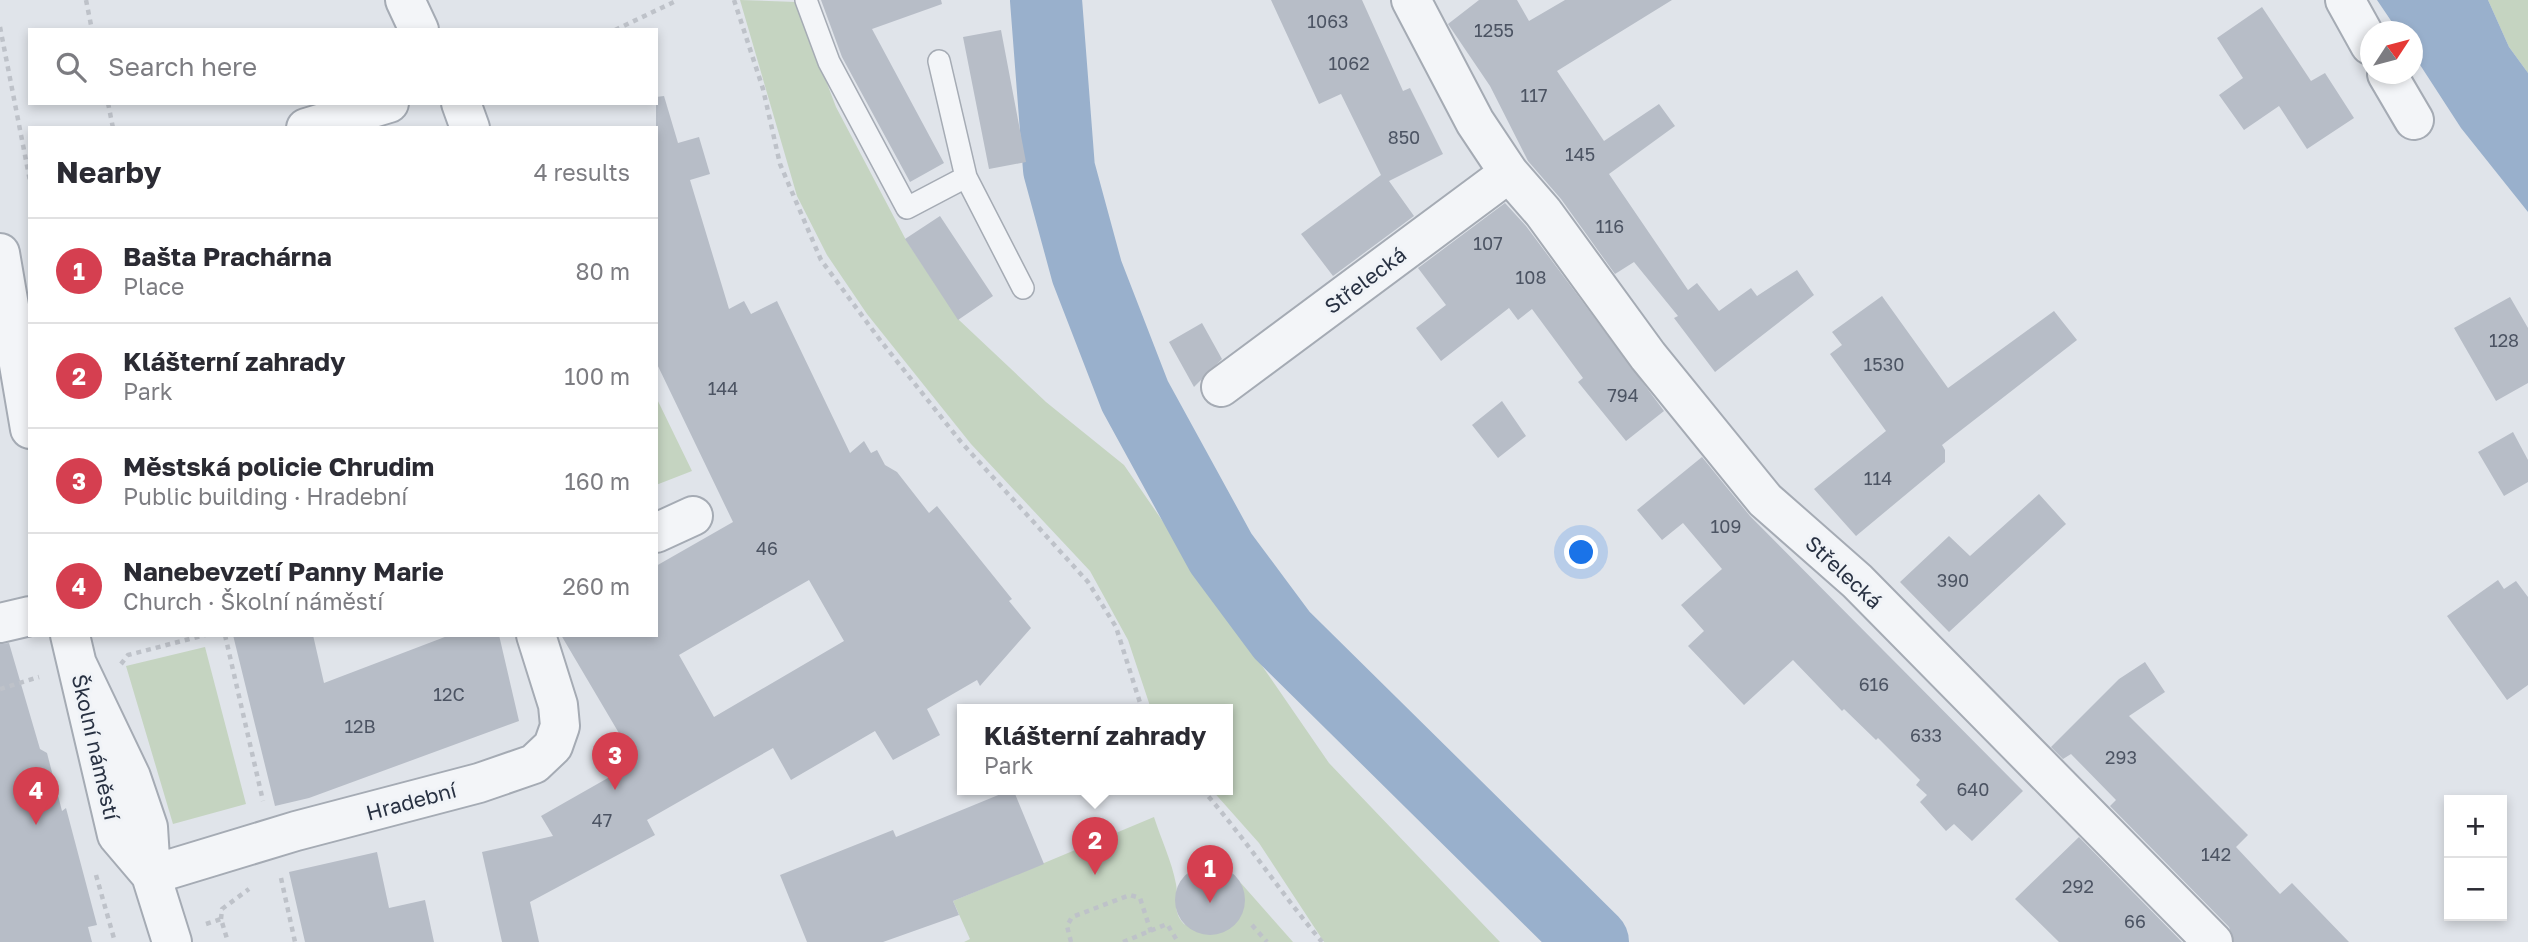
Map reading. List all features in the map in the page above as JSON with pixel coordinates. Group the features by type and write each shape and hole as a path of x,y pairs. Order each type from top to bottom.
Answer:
{"street":[{"path":"405,0 418,28"},
{"name":"Střelecká","path":"1412,0 1475,122 1509,173 1543,212 1648,356 1765,500 1857,581 2213,942"},
{"path":"2344,0 2360,27"},
{"path":"2393,84 2414,120"},
{"path":"313,126 382,105"},
{"path":"462,105 469,126"},
{"name":"Střelecká","path":"1221,387 1509,173"},
{"path":"0,253 28,417"},
{"path":"658,532 693,516"},
{"path":"0,623 28,616"},
{"name":"Hradební","path":"151,875 271,838 479,783 534,764 553,746 560,726 558,705 537,637"},
{"name":"Školní náměstí","path":"73,650 131,777 148,827 151,875 172,942"}],"lane":[{"path":"806,0 829,62 907,208 966,177"},
{"path":"939,61 966,177 1023,288"}],"path":[{"path":"86,0 92,28"},
{"path":"619,28 678,0"},
{"path":"734,0 763,89 780,164 821,260 961,442 1088,582 1116,627 1140,704"},
{"path":"0,27 28,171"},
{"path":"108,105 113,126"},
{"path":"166,637 168,645"},
{"path":"120,668 122,660 128,655 198,637"},
{"path":"225,637 295,942"},
{"path":"0,689 40,677"},
{"path":"1207,795 1237,828 1284,897 1322,942"},
{"path":"221,919 222,909 255,884"},
{"path":"1071,942 1067,926 1072,917 1130,895 1140,898 1151,932"},
{"path":"1124,942 1167,924 1178,942"},
{"path":"1252,925 1267,942"}],"green space":[{"path":"740,0 796,2 836,107 906,240 959,320 1046,402 1124,465 1329,763 1500,942 1324,942 1259,843 1216,795 1233,795 1233,704 1149,704 1128,640 1090,571 971,444 867,314 827,255 797,196"},
{"path":"2488,0 2528,0 2528,73 2509,47"},
{"path":"658,401 692,471 658,484"},
{"path":"205,647 246,804 173,824 126,666"},
{"path":"1154,817 1172,867 1177,889 1178,914 1184,924 1208,930 1229,924 1237,917 1242,907 1240,882 1293,942 964,942 970,939 953,901"}],"water":[{"path":"2377,0 2488,0 2509,47 2528,73 2528,212 2461,128 2423,69 2423,21 2391,21"}],"building":[{"path":"821,0 941,0 942,4 872,29 944,163 910,182 842,57"},
{"path":"1271,0 1362,0 1403,91 1410,88 1443,154 1389,181 1414,216 1333,276 1301,234 1381,175 1341,94 1319,104"},
{"path":"1479,0 1517,0 1529,21 1565,0 1672,0 1557,71 1604,141 1659,104 1675,126 1609,174 1688,290 1697,283 1719,311 1751,288 1757,296 1797,270 1814,295 1715,372 1674,318 1678,316 1634,262 1615,274 1561,199 1528,161 1490,86 1448,24"},
{"path":"2262,7 2311,81 2325,73 2354,118 2307,149 2279,106 2244,130 2219,95 2243,78 2217,38"},
{"path":"1001,30 1026,162 989,169 963,37"},
{"path":"664,96 678,143 699,137 710,174 690,180 729,309 744,301 751,314 777,301 850,453 864,441 871,453 877,450 885,465 897,472 929,513 937,506 1012,599 1009,601 1031,628 980,686 977,680 927,709 940,735 893,760 875,731 791,780 773,748 647,820 655,835 530,902 539,942 502,942 482,852 553,836 541,816 636,762 562,637 658,637 658,565 733,522 658,366 658,97","holes":["809,580 844,641 714,717 679,655"]},
{"path":"1505,203 1526,226 1664,411 1626,441 1578,382 1583,378 1532,309 1518,320 1509,308 1441,361 1416,328 1446,305 1418,268"},
{"path":"940,216 993,296 958,320 905,239"},
{"path":"1882,296 1948,388 2054,311 2077,340 1942,445 1945,462 1856,536 1814,489 1886,431 1830,354 1842,345 1832,332"},
{"path":"2510,297 2528,328 2528,383 2496,401 2454,328"},
{"path":"1202,323 1222,359 1194,387 1169,342"},
{"path":"1502,401 1526,436 1498,458 1472,425"},
{"path":"2513,432 2528,460 2528,482 2504,496 2478,452"},
{"path":"1702,457 1750,516 2023,791 1972,841 1954,824 1946,831 1920,802 1927,795 1916,785 1920,780 1878,738 1876,740 1844,709 1842,711 1793,660 1744,705 1688,646 1704,631 1681,605 1722,569 1683,523 1662,540 1637,510"},
{"path":"2039,494 2066,524 1949,632 1900,582 1949,536 1970,556"},
{"path":"2498,580 2504,589 2516,581 2528,597 2528,685 2507,700 2447,616"},
{"path":"233,637 313,637 324,683 445,637 499,637 519,721 309,798 275,806"},
{"path":"9,643 40,749 47,753 62,811 66,808 97,925 88,927 92,942 0,942 0,644"},
{"path":"2145,662 2165,692 2129,716 2248,835 2236,847 2280,894 2292,883 2349,942 2234,942 2229,927 2110,806 2116,800 2071,754 2063,759 2051,747 2119,679"},
{"path":"998,795 1015,795 1044,864 953,901 959,915 883,942 807,942 780,875 893,830 896,837"},
{"path":"2079,837 2182,942 2059,942 2015,899"},
{"path":"377,852 389,908 425,900 434,942 305,942 289,872"},
{"path":"1203,865 1217,865 1230,871 1239,880 1245,900 1243,913 1235,925 1217,935 1203,935 1190,929 1181,920 1175,907 1175,893 1181,880 1190,871"}],"waterway":[{"path":"1046,0 1059,169 1087,272 1135,396 1221,553 1282,635 1593,942"}],"place":[{"name":"Městská policie Chrudim","path":"615,790"},
{"name":"Nanebevzetí Panny Marie","path":"36,825"},
{"name":"Klášterní zahrady","path":"1095,875"},
{"name":"Bašta Prachárna","path":"1210,903"}]}
